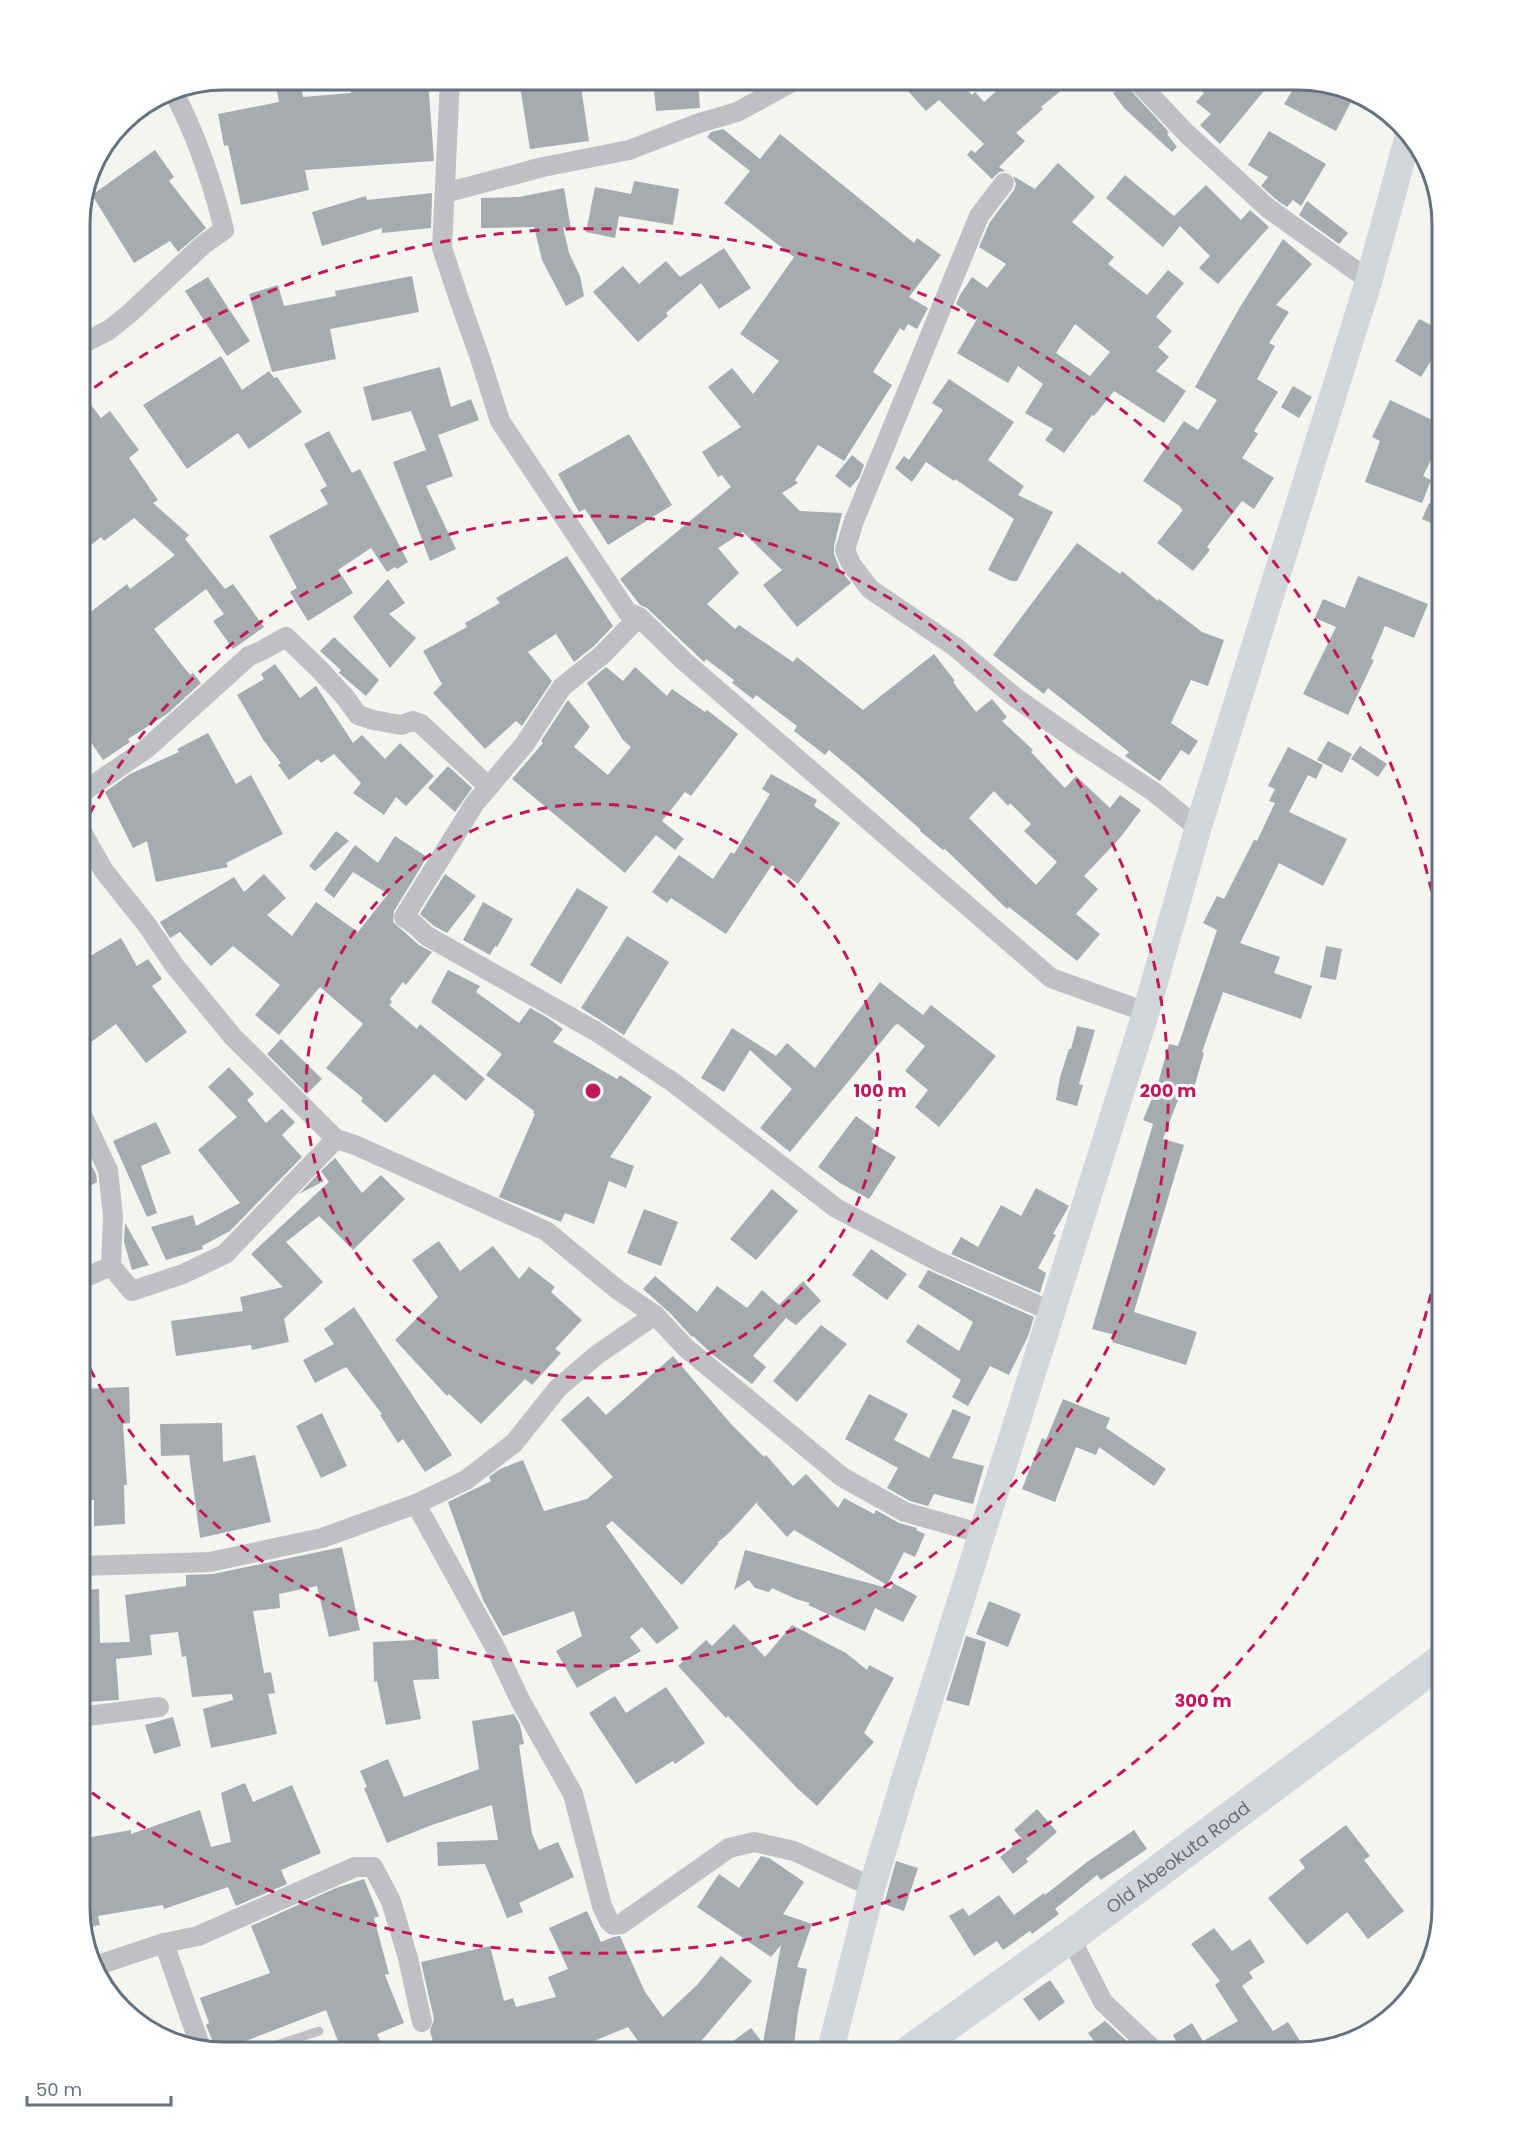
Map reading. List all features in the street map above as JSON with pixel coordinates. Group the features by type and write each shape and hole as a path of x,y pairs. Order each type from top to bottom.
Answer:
{"highway":[{"name":"Old Abeokuta Road","path":"923,2042 1070,1937 1432,1668"}],"street":[{"path":"450,90 442,248 500,422 628,613 639,617 684,661 1051,978 1146,1012"},
{"path":"445,193 543,166 629,150 699,123 737,112 778,90"},
{"path":"1145,90 1186,133 1269,209 1368,280"},
{"path":"90,340 109,330 129,314 204,244 224,230 214,191 177,99"},
{"path":"833,2042 872,1887 1146,1012 1198,828 1368,280 1406,145"},
{"path":"1004,183 979,216 854,521 845,550 850,564 870,589 954,646 1026,705 1154,792 1198,828"},
{"path":"639,617 602,655 562,687 524,745 475,803 404,917 427,936 597,1032 674,1083 836,1208 937,1261 1053,1312"},
{"path":"90,788 146,749 249,656 286,637 339,690 358,715 401,725 412,721 421,724 489,787"},
{"path":"90,847 104,872 147,926 174,965 233,1037 336,1139 355,1145 546,1231 618,1290 655,1315 686,1348 842,1478 905,1512 983,1534"},
{"path":"90,1132 108,1170 113,1216 111,1266 132,1291 183,1274 225,1254 336,1139"},
{"path":"90,1275 111,1266"},
{"path":"90,1566 210,1562 322,1538 416,1504 466,1480 514,1443 558,1388 598,1354 655,1315"},
{"path":"416,1504 497,1651 520,1700 573,1794 602,1906 613,1925 621,1924 729,1848 754,1842 794,1851 872,1887"},
{"path":"90,1716 159,1707"},
{"path":"102,1964 164,1943 198,1936 355,1867 373,1867 391,1901 408,1958 422,2022"},
{"path":"1070,1937 1103,2002 1145,2042"},
{"path":"164,1943 198,2039"}],"lane":[{"path":"286,2042 319,2031"}],"building":[{"path":"277,90 302,90 303,97 351,93 351,90 429,90 434,161 305,170 309,190 241,205 228,145 224,146 218,114 279,102"},
{"path":"521,90 581,90 589,141 530,149"},
{"path":"654,90 699,90 700,108 656,111"},
{"path":"907,90 968,90 972,95 975,92 984,102 998,90 1062,90 1041,107 1043,109 1016,133 1025,141 999,167 1005,171 999,172 992,179 967,155 971,150 975,153 984,144 939,100 926,111"},
{"path":"1117,90 1130,90 1169,132 1167,134 1177,147 1172,152 1124,108 1113,93"},
{"path":"1200,90 1265,90 1220,144 1200,125 1211,114 1196,102 1204,93"},
{"path":"1293,90 1315,91 1351,101 1336,131 1284,104"},
{"path":"723,129 760,159 780,134 914,243 917,238 941,255 909,297 928,308 917,329 908,324 904,331 900,328 873,372 892,385 844,461 818,445 795,480 798,483 782,493 800,511 842,513 834,554 840,569 851,583 797,627 763,585 782,570 743,532 718,548 739,573 707,604 735,629 739,625 793,662 797,657 863,710 934,654 976,712 992,699 1007,717 1002,721 1033,750 1031,752 1065,788 1076,776 1110,808 1120,795 1141,810 1119,839 1084,876 1098,889 1076,914 1100,934 1077,961 1009,907 1007,909 945,849 943,850 920,831 829,750 825,755 794,731 797,726 756,695 753,699 732,683 734,680 706,659 704,662 647,608 640,605 620,579 731,487 722,475 718,477 702,452 741,427 708,387 732,368 753,394 779,361 740,334 794,257 724,203 750,171 707,137 711,132","holes":["994,791 1008,806 1010,803 1031,824 1024,831 1057,862 1036,885 969,818"]},
{"path":"1269,131 1326,164 1301,206 1293,200 1287,207 1278,201 1261,186 1268,177 1248,165"},
{"path":"155,150 174,177 169,181 206,228 178,252 170,241 134,263 93,197 94,194"},
{"path":"1058,163 1095,197 1072,222 1114,257 1108,264 1147,295 1168,270 1184,283 1156,317 1172,331 1158,347 1169,357 1156,371 1186,391 1164,423 1114,391 1094,416 1092,415 1064,453 1045,440 1053,429 1025,413 1043,384 1018,366 1008,383 957,353 977,319 956,304 960,295 972,277 987,288 1006,264 979,247 990,222 1014,190 1016,184 1013,176 1035,189","holes":["1075,324 1110,352 1090,376 1056,353"]},
{"path":"1125,175 1174,216 1206,185 1241,220 1250,210 1269,227 1218,284 1199,268 1210,256 1180,226 1163,247 1106,198"},
{"path":"634,181 679,189 673,225 619,216 615,238 586,232 595,187 631,194"},
{"path":"564,188 571,229 563,227 569,253 580,276 584,296 566,306 542,260 534,227 481,228 481,198 519,197"},
{"path":"432,193 431,228 382,233 382,228 322,246 312,212 366,196 367,200"},
{"path":"1307,201 1348,233 1339,244 1299,215"},
{"path":"1283,239 1312,264 1276,305 1289,312 1269,343 1275,346 1257,379 1278,392 1254,431 1258,434 1242,458 1274,478 1254,509 1242,501 1207,547 1210,550 1193,571 1157,543 1183,510 1143,481 1184,421 1198,430 1217,400 1195,387 1240,307"},
{"path":"724,248 751,288 719,309 701,283 666,313 668,316 638,342 593,292 623,266 639,284 666,261 680,277"},
{"path":"412,276 419,312 330,329 336,359 272,372 249,294 278,285 284,306 336,296 335,291"},
{"path":"208,277 250,341 227,356 185,291"},
{"path":"1419,319 1432,326 1432,359 1421,377 1395,361"},
{"path":"221,356 242,390 269,371 274,378 277,377 302,412 249,449 238,433 187,469 143,405"},
{"path":"440,367 451,407 471,399 479,420 438,435 453,476 426,486 456,549 430,561 393,462 426,450 411,411 372,421 363,387"},
{"path":"949,379 1014,422 988,460 1024,486 1018,495 1053,512 1017,581 1011,581 988,570 1014,519 926,462 912,482 895,468 904,456 909,460 943,410 932,403"},
{"path":"1293,386 1312,397 1299,418 1281,407"},
{"path":"1390,400 1432,420 1432,458 1423,476 1431,480 1422,503 1365,482 1380,441 1372,437"},
{"path":"90,403 101,418 110,411 139,450 129,458 158,500 153,503 189,535 185,539 225,589 233,584 264,627 233,649 213,621 224,614 206,589 154,629 190,675 193,673 201,683 167,714 128,739 130,742 103,760 90,741 90,612 127,584 130,589 175,555 134,518 104,541 101,537 90,546"},
{"path":"329,431 352,473 360,469 408,562 387,572 371,548 338,570 353,593 308,621 290,592 297,588 269,536 328,504 320,490 327,486 304,444"},
{"path":"629,434 672,505 608,545 585,509 579,512 558,474"},
{"path":"852,455 864,465 859,478 850,488 835,476"},
{"path":"1429,503 1432,504 1432,523 1422,519"},
{"path":"1077,543 1120,574 1122,571 1158,601 1159,599 1202,632 1224,640 1208,686 1191,680 1171,723 1198,741 1189,755 1181,750 1160,781 1125,756 1129,752 1048,688 1044,694 993,655"},
{"path":"567,556 613,626 594,646 574,662 556,634 528,652 552,681 522,726 516,721 485,749 433,693 442,684 423,651 467,627 465,623 500,603 496,598"},
{"path":"1358,576 1428,604 1414,638 1385,626 1371,659 1374,660 1348,715 1303,694 1336,627 1315,618 1323,599 1345,608"},
{"path":"388,579 405,603 389,614 416,638 390,668 353,617"},
{"path":"334,637 379,680 366,696 339,673 341,670 320,651"},
{"path":"275,664 300,698 316,686 353,743 362,735 385,759 400,743 434,776 406,806 396,797 384,815 353,793 361,783 334,754 321,763 318,759 289,780 278,765 281,763 264,741 237,695 264,679 261,674"},
{"path":"606,667 623,681 635,667 667,696 672,689 705,712 707,710 738,734 691,796 685,792 662,821 684,839 675,850 656,835 625,873 512,779 543,743 541,741 568,700 590,727 574,747 608,775 631,747 623,740 587,683"},
{"path":"208,733 236,784 251,775 283,834 226,863 228,867 156,882 147,841 133,848 105,792 130,774 179,752 177,749"},
{"path":"1328,741 1352,754 1342,773 1317,760"},
{"path":"1360,746 1387,764 1378,777 1351,759"},
{"path":"1288,747 1323,765 1316,779 1308,775 1289,812 1347,839 1323,886 1279,863 1240,943 1280,957 1274,973 1312,986 1301,1019 1223,992 1202,1052 1204,1053 1192,1095 1181,1092 1163,1139 1184,1145 1134,1312 1197,1332 1186,1365 1112,1342 1115,1335 1092,1329 1153,1124 1143,1120 1154,1097 1169,1044 1178,1046 1217,930 1203,923 1217,896 1224,899 1254,840 1257,841 1275,803 1269,801 1275,789 1268,786"},
{"path":"448,766 472,788 455,812 428,788"},
{"path":"771,774 817,800 814,806 840,823 798,884 772,865 726,934 671,898 667,903 652,892 679,855 713,879 731,852 734,854 770,794 762,789"},
{"path":"336,831 349,841 315,871 309,866"},
{"path":"395,836 427,857 394,911 393,922 419,945 432,952 406,985 403,982 390,999 392,1002 389,1005 417,1029 420,1024 485,1079 466,1101 434,1074 386,1123 361,1101 363,1098 326,1068 363,1024 320,987 279,1035 255,1015 280,985 233,946 211,966 180,932 170,938 160,922 234,877 244,892 264,874 286,898 267,915 292,936 316,902 358,932 388,894 353,872 334,898 324,890 355,845 378,863"},
{"path":"445,874 476,896 447,933 420,914"},
{"path":"577,888 608,907 561,984 530,965"},
{"path":"483,902 513,919 490,955 463,940"},
{"path":"627,936 669,962 624,1035 581,1008"},
{"path":"121,938 137,966 148,959 162,979 152,986 187,1032 146,1063 116,1024 90,1043 90,956"},
{"path":"1326,946 1342,949 1336,980 1320,977"},
{"path":"448,970 480,986 476,992 519,1023 530,1008 548,1018 563,1029 553,1042 617,1079 620,1075 652,1097 610,1157 634,1166 626,1188 609,1181 594,1224 565,1213 561,1222 499,1197 535,1114 486,1075 502,1054 431,1002"},
{"path":"880,982 923,1015 931,1005 996,1056 939,1127 915,1107 928,1090 905,1071 925,1046 898,1024 790,1152 760,1128 792,1089 750,1050 724,1092 701,1078 732,1028 776,1056 787,1043 815,1068"},
{"path":"1077,1026 1095,1030 1079,1084 1083,1085 1077,1106 1056,1100 1060,1077"},
{"path":"281,1039 322,1079 307,1094 267,1054"},
{"path":"229,1067 254,1094 247,1100 266,1123 282,1109 295,1122 282,1135 302,1157 230,1231 202,1246 203,1249 166,1260 151,1227 193,1215 196,1226 240,1203 198,1150 237,1117 208,1087"},
{"path":"856,1116 878,1132 871,1142 896,1157 869,1199 840,1183 818,1167"},
{"path":"156,1122 171,1153 141,1166 157,1213 147,1217 113,1141"},
{"path":"335,1158 362,1193 381,1175 405,1199 353,1250 319,1216 286,1242 323,1282 284,1319 289,1342 252,1350 251,1345 176,1356 171,1321 243,1311 240,1297 283,1287 251,1254 329,1182 321,1171"},
{"path":"90,1163 96,1174 97,1182 90,1186"},
{"path":"318,1174 324,1181 299,1194"},
{"path":"1036,1188 1069,1206 1038,1268 1046,1273 1040,1293 951,1254 961,1237 978,1247 1001,1205 1021,1216"},
{"path":"772,1189 798,1211 756,1260 730,1239"},
{"path":"644,1209 678,1222 661,1266 627,1253"},
{"path":"125,1223 149,1265 132,1270 124,1242"},
{"path":"439,1241 460,1271 493,1246 519,1279 529,1267 555,1287 551,1292 582,1320 555,1349 561,1353 532,1385 525,1379 481,1424 449,1394 447,1396 395,1340 438,1297 412,1260"},
{"path":"871,1249 907,1274 887,1300 852,1275"},
{"path":"928,1270 1034,1317 1028,1336 1009,1375 990,1366 968,1406 952,1397 961,1380 906,1342 918,1324 959,1351 973,1322 918,1287"},
{"path":"655,1276 697,1312 717,1286 747,1308 762,1290 779,1305 803,1281 821,1301 796,1325 786,1318 753,1356 766,1367 752,1384 692,1337 643,1289"},
{"path":"354,1307 452,1455 425,1472 403,1439 398,1443 380,1415 382,1414 346,1367 315,1383 303,1360 334,1344 324,1329"},
{"path":"821,1325 847,1344 797,1402 773,1381"},
{"path":"673,1356 731,1424 764,1457 766,1455 793,1486 806,1474 838,1508 844,1498 874,1514 876,1510 899,1523 917,1528 916,1530 925,1534 915,1557 904,1552 887,1585 794,1530 787,1537 757,1504 758,1501 717,1543 719,1543 682,1585 612,1521 606,1526 679,1628 657,1644 642,1627 630,1637 641,1651 577,1688 556,1651 582,1636 574,1611 503,1636 483,1600 448,1502 491,1481 489,1477 500,1469 523,1460 544,1511 587,1499 613,1477 561,1420 588,1396 606,1415"},
{"path":"129,1387 130,1423 123,1424 127,1485 124,1485 125,1524 94,1526 94,1500 90,1500 90,1389"},
{"path":"869,1394 908,1414 894,1440 929,1458 953,1409 971,1417 952,1458 984,1466 973,1504 934,1494 928,1506 910,1501 887,1488 898,1468 845,1439"},
{"path":"1063,1399 1110,1418 1106,1428 1166,1469 1154,1486 1099,1447 1096,1455 1076,1447 1055,1502 1022,1489 1042,1438 1046,1440"},
{"path":"322,1413 347,1466 321,1478 296,1426"},
{"path":"222,1423 223,1462 255,1455 271,1522 200,1538 189,1455 161,1456 160,1424"},
{"path":"342,1547 360,1630 329,1637 317,1586 279,1594 280,1608 253,1611 264,1673 271,1672 275,1693 268,1694 277,1734 211,1748 203,1709 233,1700 232,1694 192,1697 186,1656 182,1657 178,1632 150,1635 152,1655 116,1659 119,1700 90,1702 90,1589 99,1589 100,1643 130,1642 125,1595 186,1586 186,1575 213,1574"},
{"path":"745,1550 891,1589 893,1583 917,1596 903,1622 875,1608 865,1631 808,1605 810,1603 772,1588 769,1592 755,1588 749,1580 734,1590"},
{"path":"989,1601 1021,1614 1008,1647 976,1634"},
{"path":"734,1624 765,1657 792,1625 846,1653 867,1670 869,1665 894,1678 864,1733 874,1742 817,1806 728,1716 726,1718 678,1666 706,1640 712,1646"},
{"path":"966,1636 986,1642 969,1706 946,1700"},
{"path":"437,1639 439,1679 413,1680 421,1719 386,1725 377,1681 374,1682 373,1642"},
{"path":"666,1687 705,1743 675,1764 673,1761 636,1784 589,1713 615,1696 626,1713"},
{"path":"514,1714 520,1725 524,1744 519,1745 532,1834 539,1850 558,1842 574,1877 519,1903 523,1912 507,1918 485,1864 438,1866 437,1842 498,1840 492,1805 387,1843 364,1788 367,1787 360,1771 388,1759 404,1797 479,1769 472,1721"},
{"path":"173,1717 181,1746 154,1754 145,1725"},
{"path":"245,1783 253,1802 292,1785 321,1853 281,1870 287,1884 236,1906 228,1887 164,1909 163,1905 98,1916 100,1925 91,1927 90,1837 131,1830 131,1834 200,1810 211,1847 231,1842 221,1793"},
{"path":"1037,1809 1057,1832 1026,1859 1028,1862 1013,1874 1000,1857 1022,1839 1014,1830"},
{"path":"1346,1825 1370,1856 1364,1860 1404,1911 1368,1939 1347,1912 1307,1945 1268,1898 1305,1868 1299,1860"},
{"path":"1134,1830 1147,1849 1101,1880 1097,1875 1055,1909 1059,1914 1032,1934 1030,1931 1003,1950 997,1941 974,1956 949,1916 963,1908 969,1916 999,1895 1014,1915"},
{"path":"761,1856 769,1858 804,1882 783,1914 812,1924 797,1967 807,1969 794,2042 763,2042 781,1945 771,1957 697,1907 719,1874 739,1888"},
{"path":"896,1861 918,1868 904,1911 884,1904"},
{"path":"364,1879 379,1916 374,1918 389,1974 385,1975 404,2023 377,2034 381,2042 338,2042 326,2010 243,2042 213,2042 206,2025 209,2023 200,1998 270,1973 251,1926 336,1888"},
{"path":"587,1911 601,1942 620,1936 645,1992 663,2017 697,1985 721,1956 752,1981 700,2042 639,2042 628,2027 592,2042 433,2042 430,2031 434,2019 421,1962 490,1946 504,2001 513,1998 516,2007 556,1997 548,1977 568,1969 549,1928"},
{"path":"1214,1928 1232,1951 1250,1939 1265,1962 1249,1972 1253,1978 1242,1986 1273,2031 1288,2022 1301,2042 1174,2042 1176,2041 1173,2035 1192,2023 1203,2041 1238,2021 1215,1985 1220,1981 1191,1944"},
{"path":"1050,1980 1065,2002 1039,2021 1023,1999"},
{"path":"1105,2021 1128,2042 1095,2042 1088,2033"},
{"path":"751,2028 762,2042 732,2042"}]}
